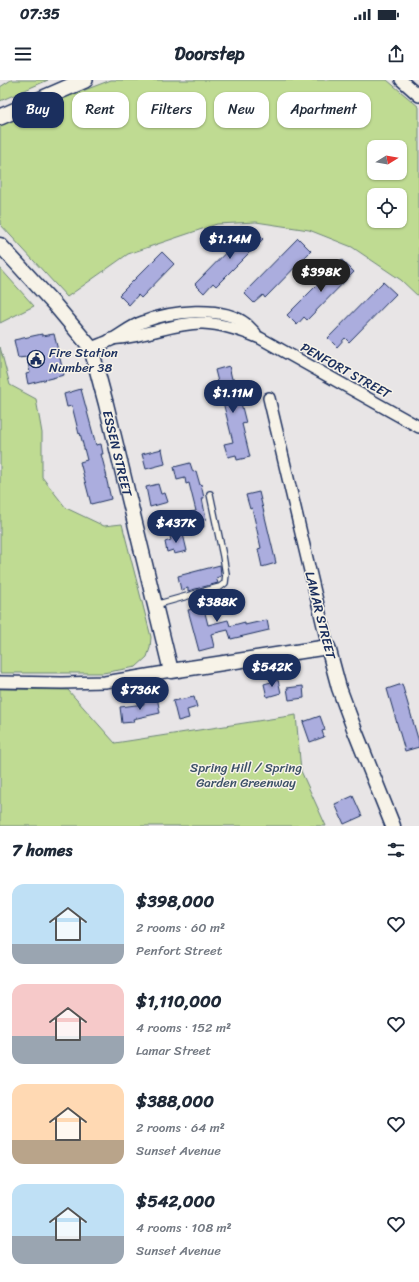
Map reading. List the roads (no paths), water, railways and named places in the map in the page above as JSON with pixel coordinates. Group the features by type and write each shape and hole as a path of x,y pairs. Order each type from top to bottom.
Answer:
{"main road":[{"path":"0,117 85,80"}],"street":[{"path":"401,80 419,96"},
{"name":"ESSEN STREET","path":"0,245 55,305 91,348 106,404 170,671"},
{"name":"PENFORT STREET","path":"91,348 111,339 139,335 182,324 202,323 234,328 260,338 419,427"},
{"name":"LAMAR STREET","path":"269,398 328,647 355,731 394,826"},
{"path":"0,682 105,682 328,647"}],"lane":[{"path":"154,606 216,588 225,582 226,574 223,556 210,494"}],"place":[{"name":"Fire Station Number 38","path":"36,359"}],"park label":[{"name":"Spring Hill / Spring Garden Greenway","path":"246,774"}]}
